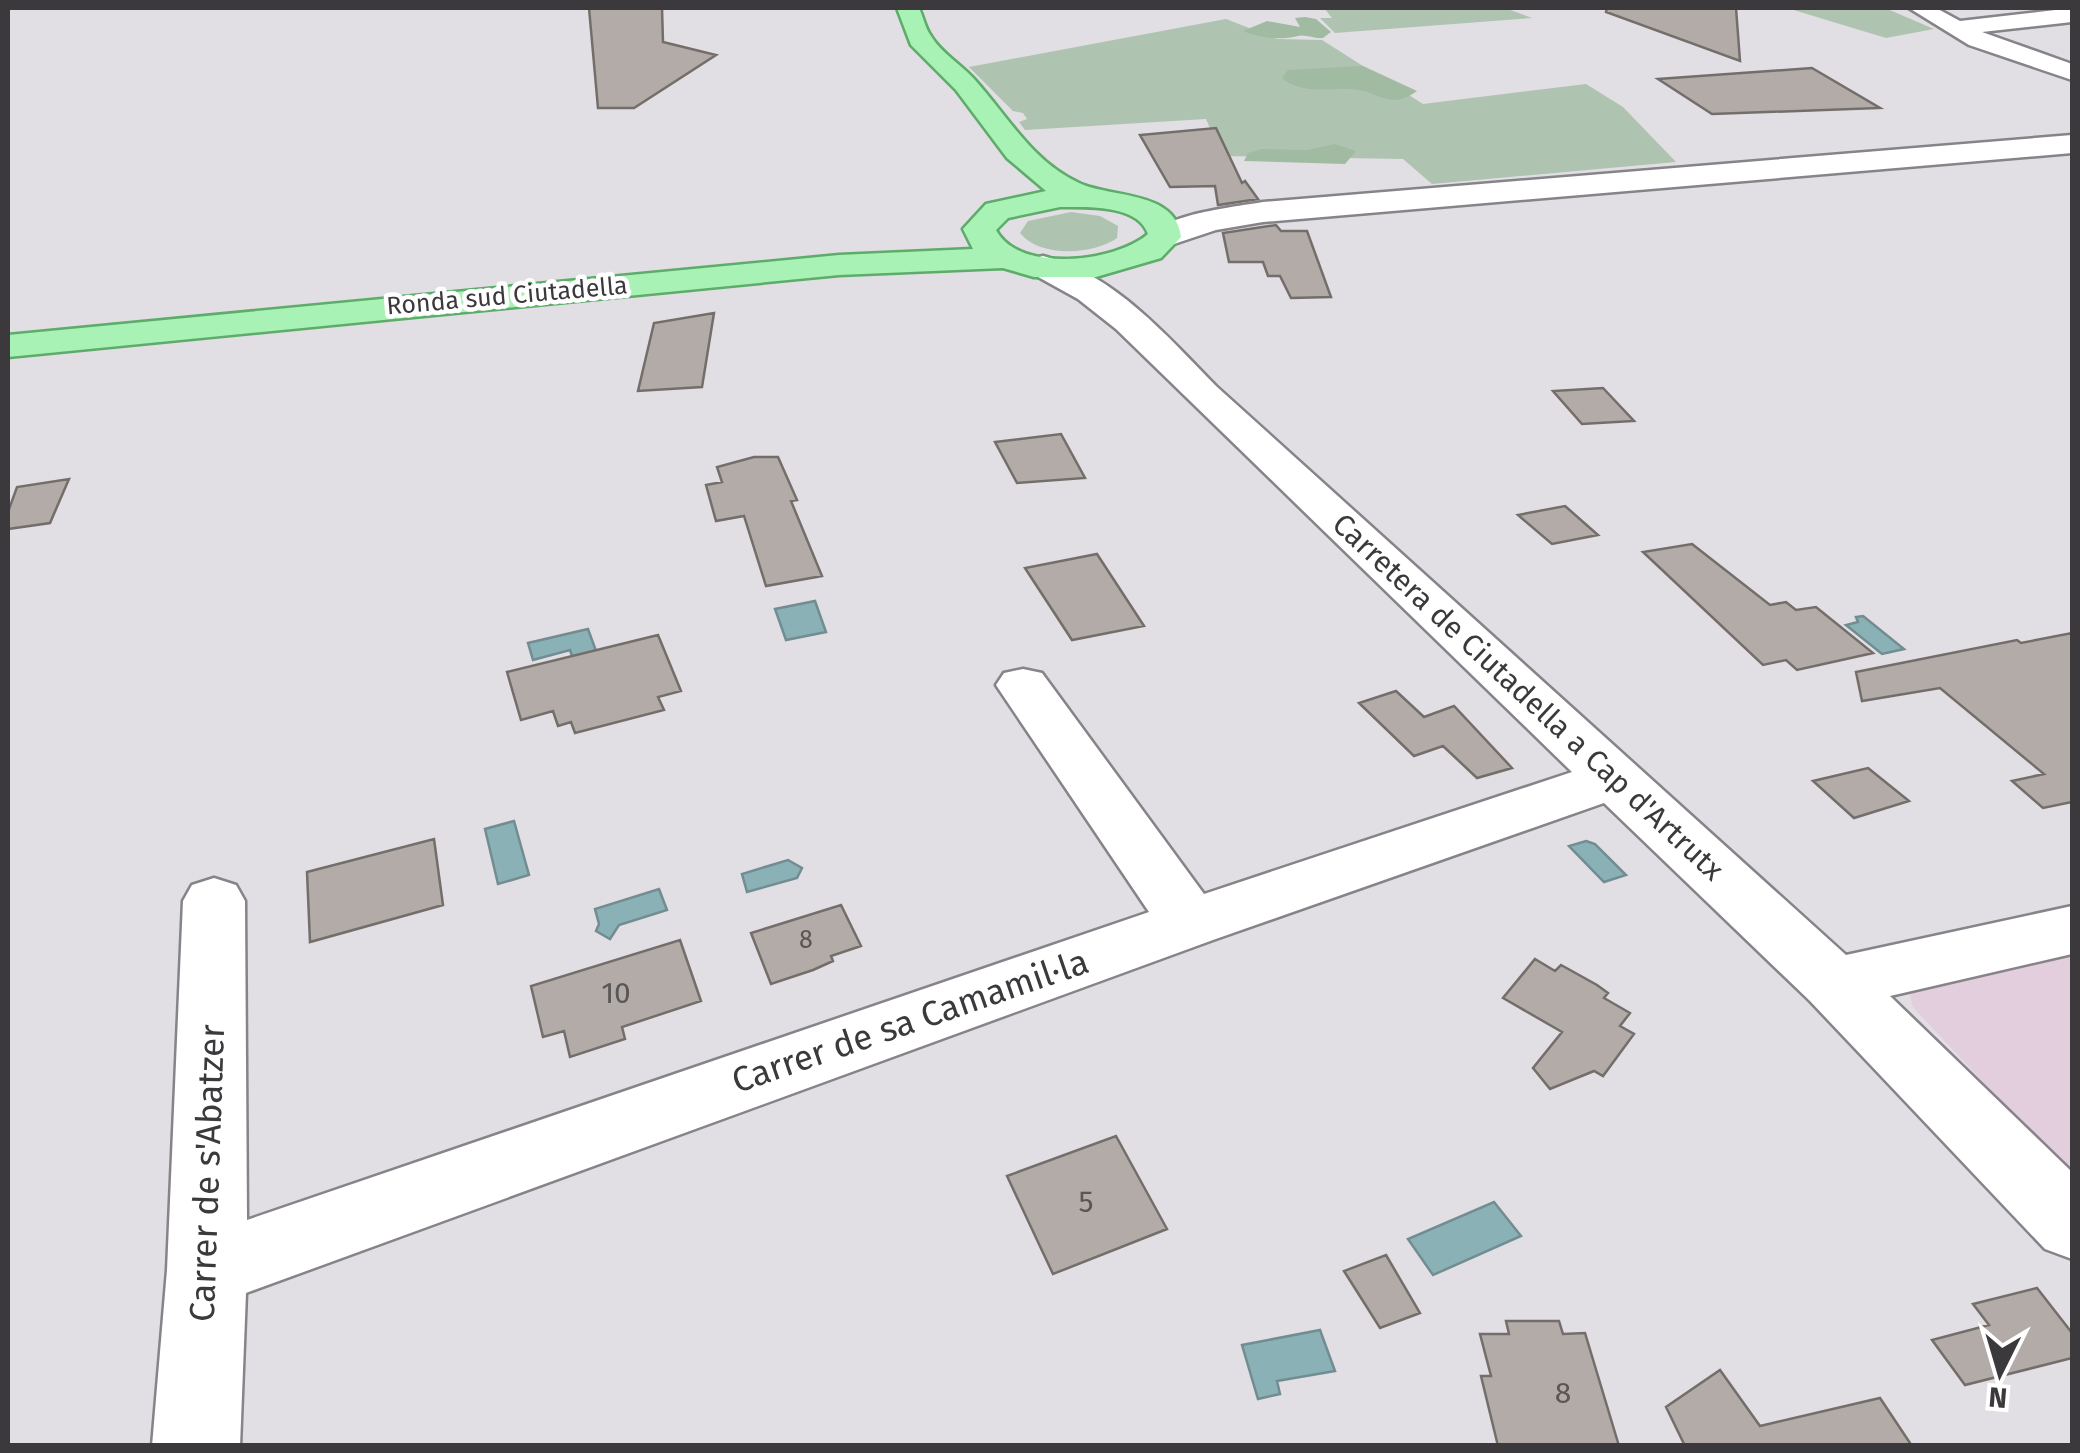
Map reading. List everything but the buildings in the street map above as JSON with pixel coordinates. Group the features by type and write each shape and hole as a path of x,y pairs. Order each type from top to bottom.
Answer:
{"main road":[{"path":"908,8 920,40 965,84 1018,152 1046,180 1084,198 1119,202 1155,217 1164,226 1153,247"},
{"path":"1018,152 1020,182 980,229 981,240 1026,262"},
{"name":"Ronda sud Ciutadella","path":"8,322 428,278 901,236 992,215 1036,200 1084,198"},
{"name":"Ronda sud Ciutadella","path":"8,346 838,265 1026,262 1089,268 1153,247"}],"street":[{"path":"1920,8 2003,50 2072,72"},
{"path":"1955,28 2072,15"},
{"path":"1153,247 1209,221 1263,212 2072,144"},
{"path":"1119,202 1263,212"},
{"name":"Carretera de Ciutadella a Cap d'Artrutx","path":"1141,328 1129,288 1130,277 1153,247"},
{"name":"Carretera de Ciutadella a Cap d'Artrutx","path":"1026,262 1094,291 1141,328 1202,394 1834,983 2005,1150 2072,1224"},
{"path":"1023,685 1190,923"},
{"name":"Carrer de sa Camamil·la","path":"206,1270 1190,923 1616,778"},
{"name":"Carrer de s'Abatzer","path":"196,1446 206,1270 214,901"},
{"path":"1834,983 2072,930"},
{"name":"Carretera de Ciutadella a Cap d'Artrutx","path":"1915,1066 1982,1155 2072,1262"}],"shaded area":[{"path":"2072,945 2072,1177 1912,1006 1908,982"}],"green space":[{"path":"1324,8 1505,8 1532,18 1335,33 1320,18 1332,18"},
{"path":"1787,8 1885,8 1934,29 1886,38"},
{"path":"1295,18 1316,19 1331,32 1323,38 1279,38 1243,31 1267,21 1300,27"},
{"path":"1226,19 1277,39 1322,40 1423,104 1586,84 1623,107 1676,162 1432,184 1403,159 1222,156 1206,119 1025,130 1019,122 1027,119 1023,113 1013,111 969,67"},
{"path":"1363,66 1417,91 1393,100 1358,90 1299,87 1282,78 1288,70"},
{"path":"1335,144 1356,151 1345,164 1244,161 1248,153 1262,149 1308,150"},
{"path":"1071,212 1100,216 1118,226 1117,238 1095,248 1067,251 1040,247 1020,233 1028,221"}],"water":[{"path":"815,601 826,632 786,640 775,609"},
{"path":"1863,616 1904,649 1882,654 1846,625"},
{"path":"588,629 599,659 575,665 570,650 533,660 528,643"},
{"path":"514,821 529,875 498,884 485,829"},
{"path":"1586,841 1595,844 1626,875 1604,882 1569,846"},
{"path":"788,860 802,868 797,878 747,892 742,874"},
{"path":"659,889 667,910 619,925 610,939 596,931 599,924 595,909"},
{"path":"1494,1202 1521,1236 1433,1275 1408,1239"},
{"path":"1320,1330 1335,1371 1277,1381 1280,1394 1258,1399 1242,1345"}]}
